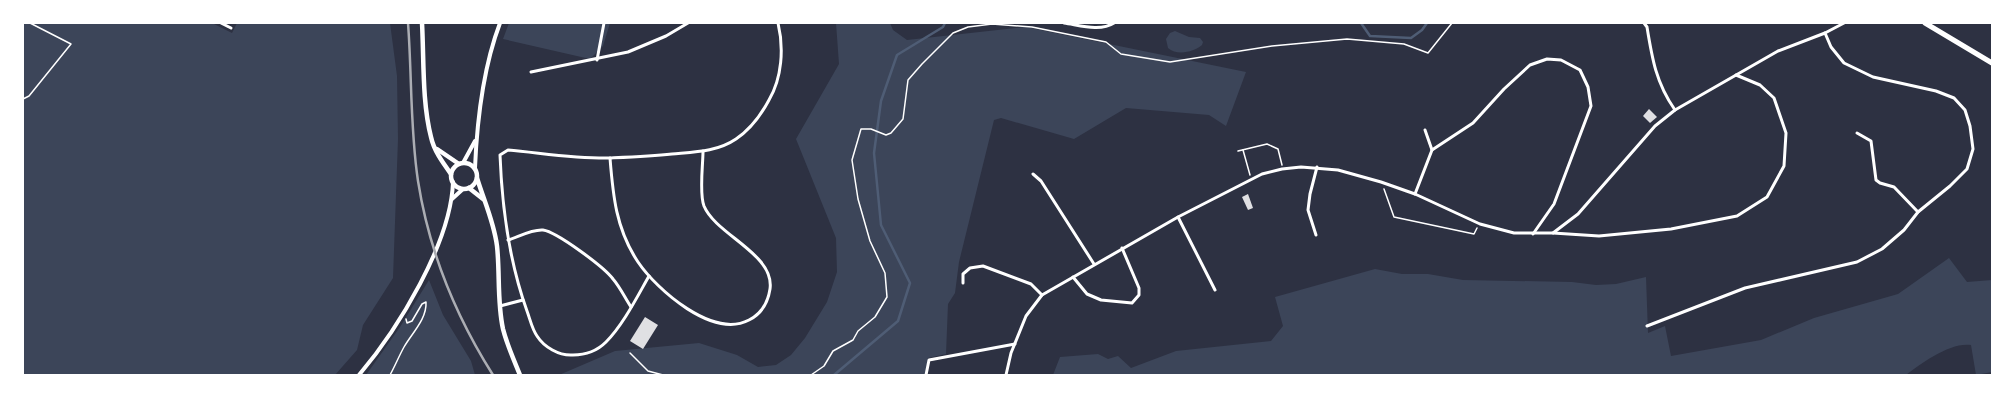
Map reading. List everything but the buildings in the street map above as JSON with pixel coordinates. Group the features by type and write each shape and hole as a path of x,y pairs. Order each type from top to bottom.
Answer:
{"main road":[{"path":"422,23 427,116 431,138 441,160 451,174 453,182 458,187 466,188 483,199"},
{"path":"1925,23 1992,63"},
{"path":"435,148 461,164"},
{"path":"451,174 454,168 461,164 469,164 475,168 483,199 491,216 497,245 500,306 504,329 520,375"},
{"path":"466,188 474,185 477,178"}],"street":[{"path":"221,23 231,28"},
{"path":"475,168 478,113 494,39 500,23"},
{"path":"597,60 604,23"},
{"path":"531,72 597,60 628,52 666,36 688,23"},
{"path":"649,276 631,307 606,341 598,348 580,355 568,356 550,349 539,339 523,300 508,240 501,190 500,156 503,152 508,150 610,158 703,151 719,147 736,140 762,113 773,94 779,76 782,52 778,23"},
{"path":"1064,23 1102,28 1108,27 1114,23"},
{"path":"1644,23 1647,27 1654,68 1664,94 1675,110"},
{"path":"1553,233 1578,214 1655,126 1675,110 1778,51 1825,33 1844,23"},
{"path":"1648,326 1745,288 1857,262 1882,249 1904,230 1918,212 1950,186 1967,169 1973,149 1970,126 1965,110 1954,98 1936,91 1873,77 1844,63 1831,47 1825,33"},
{"path":"1415,194 1432,150 1473,123 1504,89 1530,66 1547,59 1561,60 1580,70 1588,87 1591,106 1554,204 1533,234"},
{"path":"1006,375 1014,344 1026,316 1042,295 1178,217 1251,179 1282,169 1317,167 1345,171 1415,194 1480,224 1514,233 1553,233 1599,236 1671,229 1737,216 1767,197 1784,166 1786,133 1774,98 1760,85 1736,75"},
{"path":"1424,130 1432,150"},
{"path":"1857,133 1871,141 1876,180 1880,183 1894,187 1918,212"},
{"path":"461,164 476,139"},
{"path":"610,158 614,202 618,219 631,250 649,276 662,289 697,314 723,324 745,322 754,318 766,303 770,287 766,271 760,261 712,217 704,205 703,151"},
{"path":"1316,235 1308,210 1310,194 1317,167"},
{"path":"1034,174 1041,180 1094,264"},
{"path":"359,375 386,338 428,267 442,237 451,199 453,182"},
{"path":"451,199 466,188"},
{"path":"1178,217 1215,290"},
{"path":"508,240 536,230 544,230 553,234 595,262 613,278 631,307"},
{"path":"1073,277 1086,294 1101,300 1132,303 1139,295 1139,288 1122,248"},
{"path":"963,283 963,274 970,268 983,266 1031,284 1042,295"},
{"path":"500,306 523,300"},
{"path":"926,375 929,360 1014,344"}],"path":[{"path":"23,99 29,96 71,44 30,23"},
{"path":"812,375 824,366 834,351 853,340 858,332 875,317 887,296 885,273 870,241 858,199 852,160 862,129 871,129 886,135 891,133 903,119 908,80 953,33 968,27 986,24 1032,27 1106,42 1121,54 1170,62 1272,46 1347,39 1404,44 1428,53 1452,23"},
{"path":"1238,151 1267,144 1278,149 1282,169"},
{"path":"1243,150 1251,179"},
{"path":"1381,182 1394,217 1474,234 1480,224"},
{"path":"390,375 404,346 420,323 426,307 426,302 422,304 412,321 407,323 406,318"},
{"path":"630,353 648,371 663,375"}],"shaded area":[{"path":"23,23 212,23 232,33 237,23 390,23 397,76 398,139 393,278 363,325 357,350 335,375 23,375"},
{"path":"509,23 610,23 603,46 590,59 503,39"},
{"path":"836,23 890,23 893,30 907,40 1026,27 1246,72 1226,126 1209,115 1126,108 1074,139 1001,118 994,120 959,262 955,293 948,304 946,354 928,358 925,375 559,375 615,351 699,343 737,355 758,367 776,365 791,355 805,338 827,302 837,272 836,238 796,139 839,64"},
{"path":"1175,31 1189,37 1200,38 1203,42 1202,45 1195,50 1185,52 1176,52 1168,48 1166,39 1170,33"},
{"path":"1949,258 1967,282 1992,280 1992,372 1976,375 1971,345 1963,345 1937,354 1906,375 1053,375 1060,357 1098,354 1108,359 1118,356 1131,368 1176,351 1271,341 1283,326 1275,297 1375,269 1402,274 1428,274 1463,280 1572,282 1596,285 1616,284 1646,277 1648,333 1665,326 1671,356 1761,340 1814,318 1898,294"},
{"path":"429,280 443,315 471,361 475,375 366,375 400,327"}],"waterway":[{"path":"834,375 898,321 910,283 881,225 874,153 881,101 897,55 943,27 945,23"},
{"path":"1361,23 1370,36 1411,38 1422,30 1427,23"}],"railway":[{"path":"408,23 415,161 429,232 445,282 455,306 493,375"}]}
